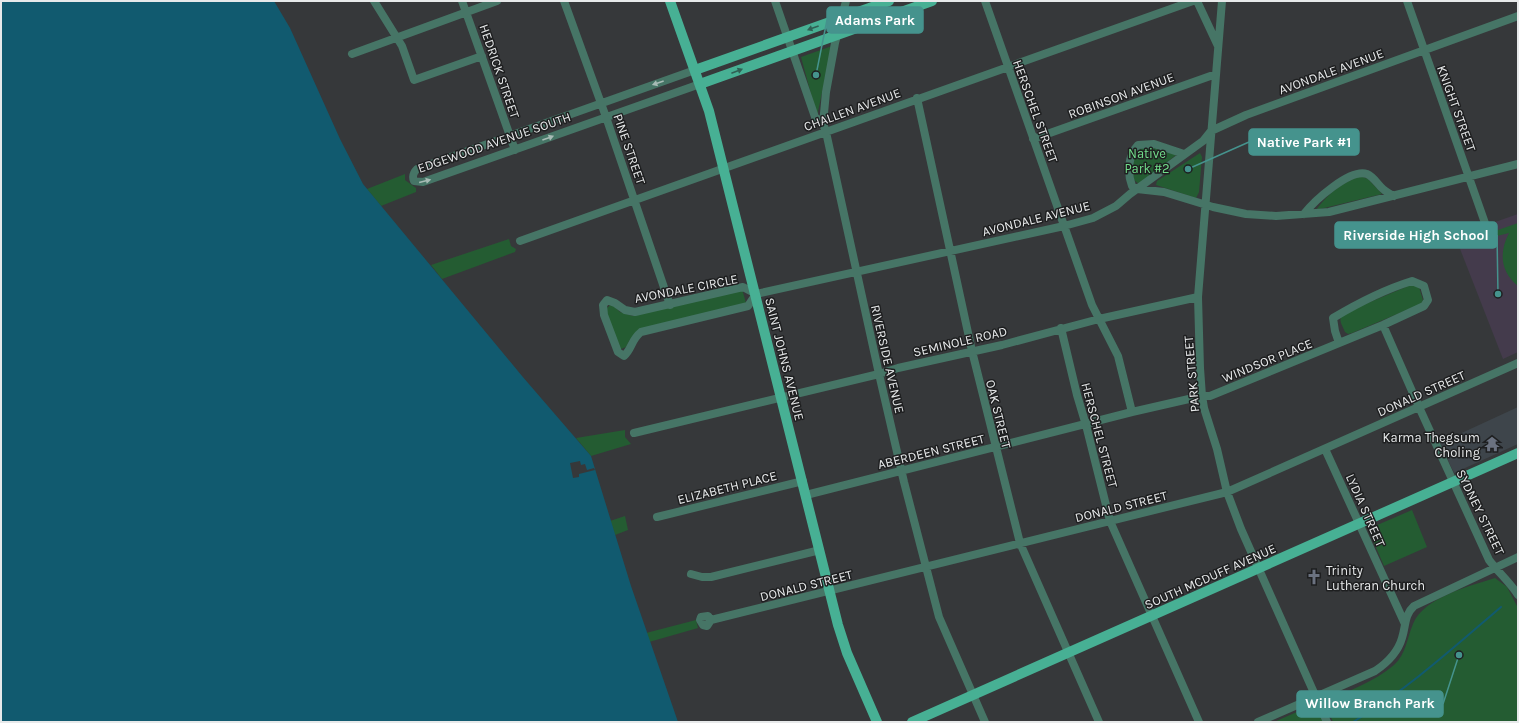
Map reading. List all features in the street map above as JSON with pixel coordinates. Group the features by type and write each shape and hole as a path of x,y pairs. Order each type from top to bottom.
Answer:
{"main road":[{"name":"SAINT JOHNS AVENUE","path":"670,1 709,111 830,591 847,652 877,722"},
{"name":"EDGEWOOD AVENUE SOUTH","path":"695,70 889,1"},
{"name":"EDGEWOOD AVENUE SOUTH","path":"700,84 932,1"},
{"name":"SOUTH MCDUFF AVENUE","path":"912,722 1359,525 1518,453"}],"street":[{"path":"374,1 402,46 414,80 482,56"},
{"name":"HEDRICK STREET","path":"462,1 515,150"},
{"path":"352,54 497,1"},
{"name":"PINE STREET","path":"564,1 606,117 670,305"},
{"name":"RIVERSIDE AVENUE","path":"775,1 815,117 824,128 879,374 939,617 985,722"},
{"path":"824,128 826,92 835,43 839,34 846,1"},
{"name":"HERSCHEL STREET","path":"985,1 1092,305 1118,356 1132,412"},
{"name":"CHALLEN AVENUE","path":"520,241 724,168 824,128 918,98 1193,1"},
{"path":"1197,1 1218,47"},
{"name":"PARK STREET","path":"1222,1 1198,297 1202,396 1227,492 1258,569 1327,722"},
{"name":"KNIGHT STREET","path":"1407,1 1485,223"},
{"name":"AVONDALE AVENUE","path":"756,294 1082,222 1116,206 1138,188 1203,141 1211,131 1246,115 1518,16"},
{"name":"EDGEWOOD AVENUE SOUTH","path":"695,70 417,169 413,173 414,181 423,182 700,84"},
{"name":"ROBINSON AVENUE","path":"1033,139 1216,74"},
{"name":"OAK STREET","path":"918,98 972,351 995,448 1020,543 1099,722"},
{"path":"1184,154 1154,144 1138,145 1132,151 1130,158 1130,180 1132,186 1164,192 1213,207 1246,214 1276,216 1329,212 1518,164"},
{"path":"1304,214 1319,198 1344,179 1354,174 1363,173 1369,175 1382,188 1394,196"},
{"name":"WINDSOR PLACE","path":"1202,396 1210,396 1383,325 1424,306 1428,300 1424,286 1412,281 1399,285 1364,300 1333,318 1339,343"},
{"name":"AVONDALE CIRCLE","path":"743,287 756,294 748,306 641,332 632,342 624,356 618,352 604,315 603,304 607,300 615,303 625,310 635,312 670,305 743,287"},
{"name":"SEMINOLE ROAD","path":"634,434 1099,319 1198,297"},
{"name":"SYDNEY STREET","path":"1383,325 1489,560 1494,567 1509,581 1518,595"},
{"name":"HERSCHEL STREET","path":"1062,328 1077,395 1110,521 1199,722"},
{"name":"DONALD STREET","path":"711,620 926,568 1020,543 1227,492 1518,363"},
{"name":"ABERDEEN STREET","path":"806,495 1086,425 1132,412 1202,396"},
{"name":"LYDIA STREET","path":"1325,449 1405,624"},
{"name":"ELIZABETH PLACE","path":"657,517 803,481"},
{"path":"691,574 702,577 711,577 820,550"},
{"path":"1258,722 1369,674 1382,666 1398,647 1402,639 1407,615 1414,606 1518,557"}],"shaded area":[{"path":"1518,214 1518,352 1503,359 1455,236"},
{"path":"1518,407 1518,444 1454,473 1440,443"}],"green space":[{"path":"832,46 817,116 801,57"},
{"name":"Native Park #2","path":"1143,147 1154,148 1176,155 1139,184 1134,180 1133,161 1136,153"},
{"path":"1200,153 1202,157 1199,192 1196,198 1156,185 1157,181"},
{"path":"405,174 405,180 416,188 416,192 381,206 367,189"},
{"path":"1360,176 1368,179 1382,194 1316,210 1335,190"},
{"path":"1518,223 1518,286 1508,274 1503,261 1504,247 1509,233 1497,236 1495,231"},
{"path":"509,239 511,246 516,249 515,252 442,279 431,265"},
{"path":"1413,284 1419,287 1423,300 1421,304 1352,333 1348,334 1345,332 1340,320 1344,313"},
{"path":"742,289 746,303 638,331 626,347 621,349 618,347 606,311 610,305 614,306 620,312 633,316"},
{"path":"625,430 625,437 631,444 591,456 576,438"},
{"path":"1412,510 1427,547 1384,566 1368,529"},
{"path":"625,516 628,530 615,535 610,521"},
{"path":"1495,578 1507,587 1518,608 1518,722 1333,722 1324,702 1369,681 1394,665 1404,651 1413,624 1427,607 1449,594"},
{"path":"696,620 698,628 649,642 646,633"},
{"path":"1315,704 1323,722 1274,722"}],"water":[{"path":"1,1 274,1 290,28 340,139 363,184 522,376 591,456 631,586 678,722 1,722"}],"pier":[{"path":"580,461 581,465 585,464 587,470 594,468 595,470 579,474 579,477 573,478 570,463"}],"waterway":[{"path":"1353,722 1373,710 1411,682 1501,607"}],"place":[{"name":"Adams Park","path":"816,75"},
{"name":"Native Park #1","path":"1188,169"},
{"name":"Riverside High School","path":"1498,294"},
{"name":"Karma Thegsum Choling","path":"1492,444"},
{"name":"Trinity Lutheran Church","path":"1314,577"},
{"name":"Willow Branch Park","path":"1459,655"}]}
